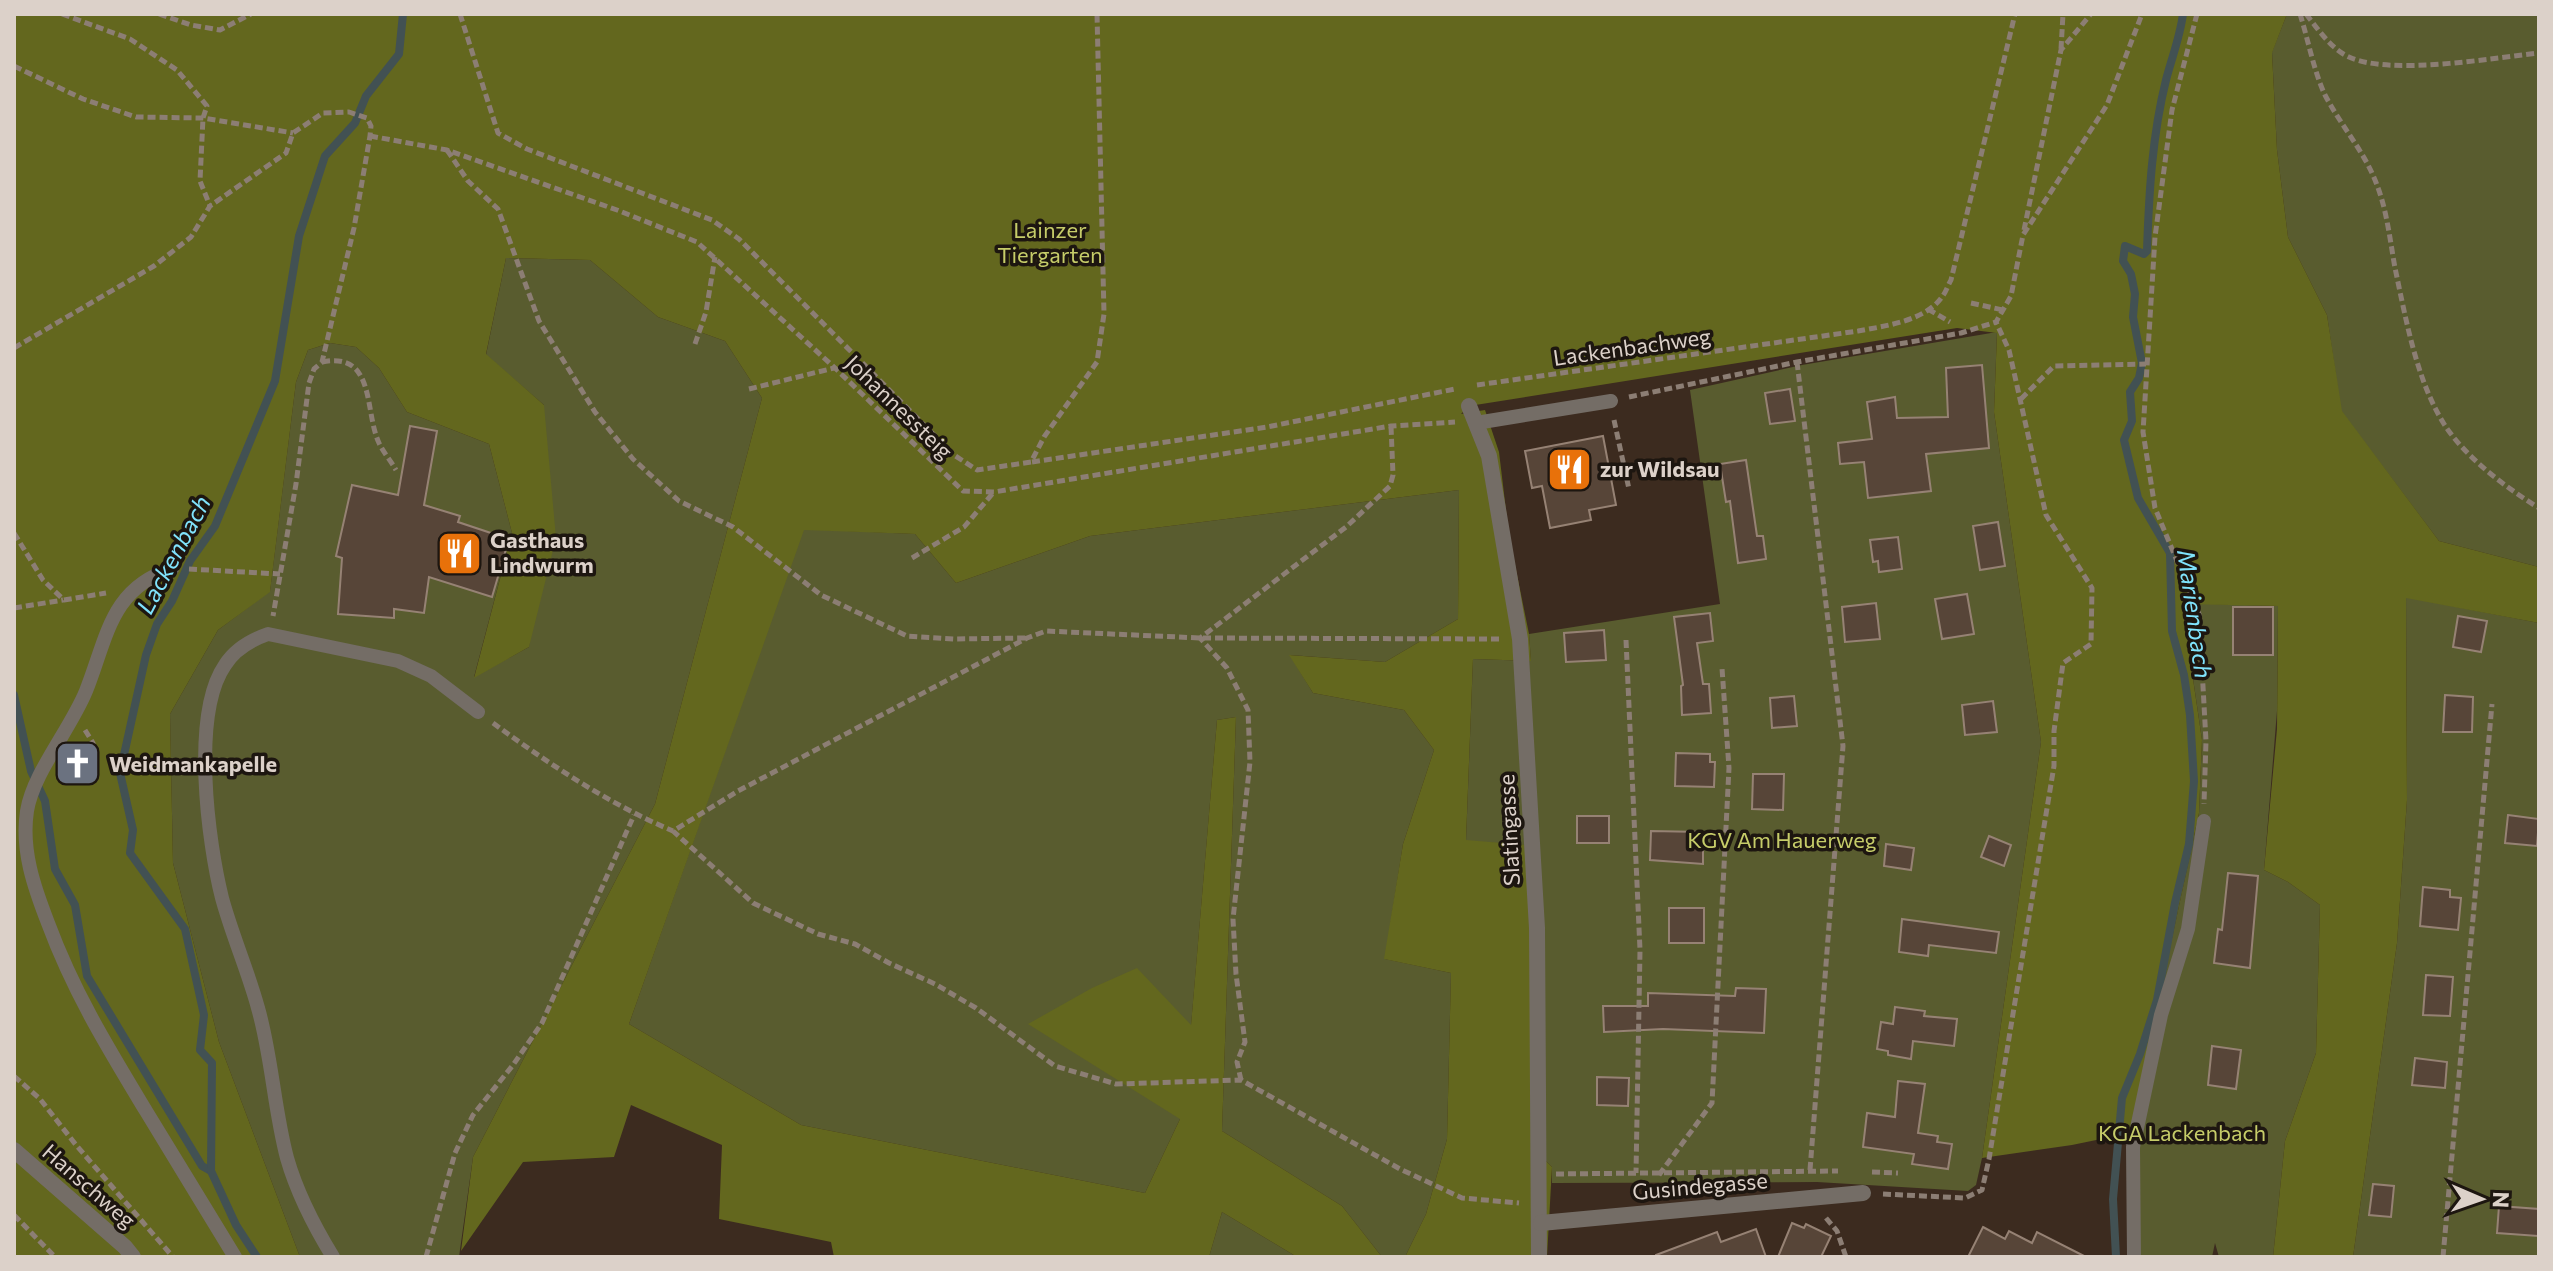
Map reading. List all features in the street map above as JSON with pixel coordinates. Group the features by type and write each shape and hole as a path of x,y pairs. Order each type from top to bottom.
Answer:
{"street":[{"name":"Slatingasse","path":"1469,406 1489,456 1520,639 1537,928 1539,1257"},
{"name":"Hanschweg","path":"14,1150 133,1257"},
{"name":"Gusindegasse","path":"1541,1223 1863,1193"}],"lane":[{"path":"1476,423 1611,401"},
{"path":"172,569 151,575 134,589 117,611 102,640 74,718 32,792 25,827 27,859 35,890 60,956 88,1015 235,1257"},
{"path":"333,1257 311,1218 287,1157 259,1010 223,900 211,849 206,773 210,701 230,658 253,639 268,634 398,661 431,676 478,712"},
{"path":"2134,1257 2133,1147 2161,1015 2188,929 2204,821"}],"path":[{"path":"62,14 130,39 177,70 207,106 203,118 200,181 210,206"},
{"path":"159,14 191,25 220,30 251,14"},
{"name":"Lackenbachweg","path":"460,14 498,133 527,149 712,220 739,239 954,455 977,470 1267,427 1469,386 1858,331 1909,319 1928,309"},
{"path":"1031,462 1044,437 1097,362 1104,314 1097,14"},
{"path":"1950,322 1928,309 1941,299 1951,280 2015,14"},
{"path":"1629,489 1611,401 1797,362 1961,333 1996,322 2011,296 2061,50 2063,14"},
{"path":"2061,50 2091,14"},
{"path":"2023,235 2107,105 2142,14"},
{"path":"2197,14 2172,110 2155,237 2143,432 2155,508 2199,614 2206,741 2204,821"},
{"path":"2303,14 2334,48 2350,58 2381,64 2440,64 2539,53"},
{"path":"2303,14 2325,94 2355,140 2377,183 2387,216 2406,315 2423,378 2437,411 2452,433 2487,470 2539,508"},
{"path":"14,66 83,99 136,117 203,118 293,133"},
{"path":"14,347 154,266 191,237 210,206 286,153 293,133 323,113 349,112 367,118 371,126 370,136 354,228 322,362"},
{"name":"Johannessteig","path":"370,136 447,150 697,242 963,491 994,492 1391,426 1476,423"},
{"path":"447,150 468,181 498,209 539,321 595,412 633,459 679,501 733,527 821,595 907,636 1027,638"},
{"path":"695,344 706,312 715,256"},
{"path":"1971,303 2003,310"},
{"path":"1863,1193 1965,1198 1982,1190 2054,766 2054,731 2063,663 2091,644 2092,588 2046,515 2009,350 1996,322"},
{"path":"268,634 296,484 309,383 314,369 322,362 334,359 345,362 355,368 365,382 369,411 379,443 396,470"},
{"path":"1797,362 1843,746 1810,1170"},
{"path":"2021,399 2054,366 2146,364"},
{"path":"749,389 835,368"},
{"path":"1200,638 1346,527 1390,486 1393,475 1391,426"},
{"path":"912,558 964,527 994,492"},
{"path":"14,533 43,580 64,600"},
{"path":"203,570 280,574"},
{"path":"14,608 134,589"},
{"path":"673,831 738,791 1027,638 1046,631 1200,638 1520,639"},
{"path":"1200,638 1227,668 1248,710 1250,762 1233,919 1245,1042 1237,1062 1241,1080"},
{"path":"1626,640 1640,950 1636,1173"},
{"path":"1659,1175 1712,1103 1729,768 1722,668"},
{"path":"2443,1257 2492,704"},
{"path":"478,712 526,747 634,815 673,831 753,903 818,934 855,944 935,984 976,1008 1055,1066 1116,1084 1241,1080 1400,1169 1462,1198 1539,1204"},
{"path":"74,718 93,743 95,776"},
{"path":"426,1257 455,1153 473,1115 542,1023 634,815"},
{"path":"14,1076 40,1099 173,1257"},
{"path":"1539,1175 1839,1171"},
{"path":"1868,1172 1898,1173"},
{"path":"1811,1198 1837,1231 1846,1257"},
{"path":"14,1215 55,1257"}],"green space":[{"name":"Lainzer Tiergarten","path":"14,14 2287,14 2272,53 2277,150 2288,237 2327,315 2342,411 2439,541 2539,567 2539,623 2406,598 2407,800 2397,943 2353,1257 2273,1257 2285,1141 2316,1053 2320,905 2288,882 2264,870 2277,729 2278,606 2182,604 2202,740 2199,813 2130,1133 1982,1158 2041,742 1994,412 1997,333 1957,328 1469,406 1461,414 1485,410 1499,452 1509,535 1529,634 1531,661 1473,659 1466,840 1538,846 1544,1159 1552,1167 1547,1257 1405,1257 1426,1214 1447,1139 1451,973 1384,959 1403,844 1434,750 1404,710 1313,693 1289,655 1385,662 1458,619 1459,490 1090,536 956,583 915,534 804,530 629,1024 801,1125 1145,1193 1180,1119 1028,1024 1092,988 1137,968 1191,1025 1217,720 1236,717 1222,1131 1342,1206 1382,1257 1297,1257 1222,1212 1209,1257 834,1257 831,1242 719,1219 722,1145 631,1105 614,1157 523,1162 461,1251 473,1157 655,804 762,398 725,341 658,317 590,260 506,258 486,354 544,405 556,538 529,647 474,678 512,533 489,444 407,412 379,368 356,347 330,343 308,350 296,382 270,592 218,630 170,714 173,863 219,1042 300,1257 14,1257"},
{"path":"2287,14 2539,14 2539,567 2439,541 2341,411 2327,315 2288,237 2277,150 2272,52"},
{"path":"506,258 590,260 658,317 725,341 762,398 655,804 473,1157 459,1257 300,1257 219,1042 173,863 170,714 218,630 270,591 296,382 308,350 330,343 356,347 379,368 407,412 489,444 512,533 474,677 529,647 544,405 486,355"},
{"name":"KGV Am Hauerweg","path":"1997,332 1994,412 2041,742 1976,1185 1968,1191 1817,1182 1552,1183 1552,1167 1544,1159 1537,846 1466,841 1473,659 1531,661 1529,634 1720,604 1690,390 1802,365"},
{"path":"1459,490 1458,619 1385,662 1290,655 1313,693 1404,710 1434,750 1403,844 1385,959 1451,973 1447,1139 1426,1214 1405,1257 1382,1257 1342,1206 1222,1131 1236,717 1217,720 1180,1119 1145,1193 801,1125 629,1024 803,529 915,534 956,583 1090,536"},
{"path":"2406,597 2539,623 2539,1257 2353,1257 2397,943 2407,800"},
{"name":"KGA Lackenbach","path":"2182,603 2278,606 2277,711 2264,870 2288,882 2320,905 2316,1053 2285,1141 2273,1257 2219,1257 2215,1243 2212,1257 2129,1257 2130,1133 2199,813 2202,740"},
{"path":"1222,1212 1297,1257 1209,1257"}],"building":[{"path":"1982,365 1989,448 1926,454 1931,491 1868,498 1864,462 1840,464 1838,443 1872,439 1867,402 1895,397 1897,418 1948,417 1946,368"},
{"path":"1790,389 1795,421 1770,424 1765,393"},
{"path":"410,426 437,431 424,505 460,516 458,522 509,539 492,597 429,577 424,613 394,609 394,618 338,614 342,558 336,556 352,485 398,495"},
{"name":"zur Wildsau","path":"1603,436 1616,505 1589,510 1591,520 1550,528 1542,486 1532,488 1525,451"},
{"path":"1746,460 1757,536 1763,536 1766,559 1738,563 1730,501 1726,502 1720,464"},
{"path":"1998,522 2005,566 1980,570 1973,526"},
{"path":"1898,537 1902,569 1879,572 1878,561 1873,562 1870,540"},
{"path":"1967,594 1974,634 1942,639 1935,599"},
{"path":"1876,603 1880,639 1845,642 1842,607"},
{"path":"2233,607 2273,607 2273,655 2233,655"},
{"path":"1710,613 1713,641 1697,643 1703,684 1709,684 1711,713 1682,715 1683,685 1674,617"},
{"path":"2458,616 2487,621 2481,652 2453,647"},
{"path":"1604,630 1606,660 1566,662 1564,633"},
{"path":"2445,695 2473,697 2472,732 2443,732"},
{"path":"1794,696 1797,726 1772,728 1770,698"},
{"path":"1993,701 1997,732 1965,735 1962,705"},
{"path":"1676,753 1710,754 1710,762 1715,762 1714,787 1675,786"},
{"path":"1753,774 1784,774 1783,810 1752,809"},
{"path":"2508,815 2539,819 2537,846 2505,843"},
{"path":"1577,816 1609,816 1609,843 1577,843"},
{"path":"1651,831 1703,832 1703,864 1650,860"},
{"path":"1989,836 2011,845 2004,866 1981,857"},
{"path":"1886,844 1914,848 1911,870 1884,866"},
{"path":"2228,873 2258,876 2250,968 2214,963 2218,929 2222,930"},
{"path":"2423,887 2450,890 2450,897 2461,898 2458,930 2420,926"},
{"path":"1669,908 1704,908 1704,943 1669,943"},
{"path":"1902,919 1999,932 1996,953 1929,945 1928,956 1899,952"},
{"path":"2426,975 2453,977 2450,1016 2423,1015"},
{"path":"1736,988 1766,989 1764,1033 1663,1029 1604,1032 1603,1006 1648,1006 1648,993 1735,996"},
{"path":"1895,1007 1925,1011 1924,1016 1957,1019 1954,1046 1913,1041 1911,1059 1888,1055 1888,1051 1877,1049 1881,1022 1893,1024"},
{"path":"2212,1046 2241,1050 2236,1089 2208,1085"},
{"path":"2415,1058 2447,1062 2445,1088 2412,1085"},
{"path":"1597,1077 1629,1078 1628,1106 1597,1105"},
{"path":"1898,1081 1925,1084 1918,1133 1938,1136 1937,1142 1952,1144 1948,1169 1912,1164 1914,1154 1863,1147 1867,1113 1895,1117"},
{"path":"2373,1184 2394,1186 2391,1217 2369,1215"},
{"path":"2499,1206 2539,1209 2538,1236 2497,1233"},
{"path":"1792,1223 1804,1228 1806,1224 1831,1236 1821,1257 1778,1257"},
{"path":"1983,1227 2005,1239 2009,1231 2032,1243 2037,1232 2086,1257 1968,1257"},
{"path":"1756,1229 1766,1257 1656,1257 1717,1232 1721,1242"}],"waterway":[{"name":"Lackenbach","path":"257,1257 236,1225 211,1171 212,1063 200,1050 204,1015 185,929 130,853 133,830 120,773 146,655 157,624 172,601 190,561 215,526 275,381 299,236 325,156 355,123 366,96 399,54 403,14"},
{"name":"Marienbach","path":"2116,1257 2113,1199 2122,1098 2157,1000 2189,844 2194,781 2190,715 2184,675 2172,631 2170,553 2138,498 2124,440 2132,421 2130,392 2139,378 2142,363 2133,317 2135,294 2131,274 2123,261 2125,246 2144,254 2147,251 2157,122 2183,14"},
{"path":"14,695 31,771 45,801 55,869 75,905 87,976 202,1166 211,1171"}],"place":[{"name":"zur Wildsau","path":"1569,469"},
{"name":"Gasthaus Lindwurm","path":"459,553"},
{"name":"Weidmankapelle","path":"78,764"}]}
